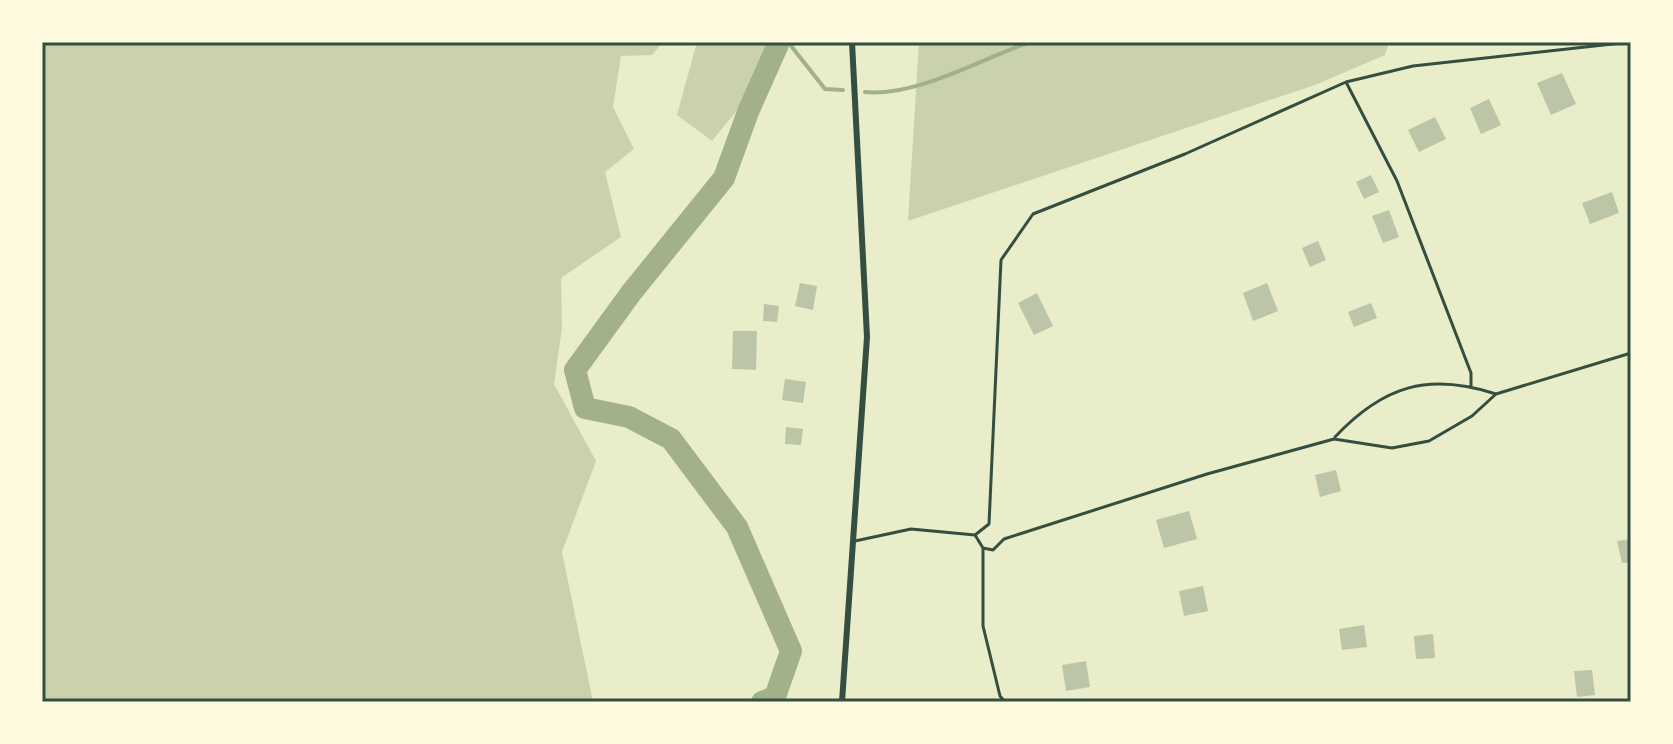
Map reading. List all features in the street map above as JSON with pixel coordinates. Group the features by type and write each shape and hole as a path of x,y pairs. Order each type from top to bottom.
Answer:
{"street":[{"path":"842,702 867,337 852,42"}],"lane":[{"path":"855,541 911,529 975,535 989,524 994,472 1001,260 1033,214 1185,154 1346,82 1413,66 1631,42"},
{"path":"1346,82 1397,181 1441,288 1471,373 1471,386"},
{"path":"983,548 993,550 1004,539 1207,474 1334,439 1392,448 1429,441 1472,416 1496,394 1631,353"},
{"path":"1334,439 1362,408 1403,388 1446,383 1471,386 1496,394"},
{"path":"975,535 983,548 983,626 1000,696 1005,702"}],"green space":[{"path":"42,42 663,42 652,55 621,56 613,107 634,149 605,172 621,237 561,278 562,328 554,384 596,461 562,552 593,702 42,702"},
{"path":"697,42 769,42 739,108 712,141 677,115"},
{"path":"919,42 1389,42 1385,55 1315,85 908,221"}],"building":[{"path":"1562,73 1576,104 1551,115 1537,83"},
{"path":"1489,99 1501,125 1481,134 1470,108"},
{"path":"1435,117 1446,139 1419,152 1408,130"},
{"path":"1371,175 1379,192 1364,199 1356,182"},
{"path":"1612,192 1619,213 1590,224 1582,203"},
{"path":"1389,210 1399,237 1383,243 1372,216"},
{"path":"1318,241 1326,260 1310,267 1302,248"},
{"path":"800,283 817,286 813,310 795,306"},
{"path":"1267,283 1278,311 1253,321 1243,293"},
{"path":"1037,293 1053,326 1034,335 1018,303"},
{"path":"1371,303 1377,318 1354,327 1348,312"},
{"path":"764,304 779,306 777,322 763,321"},
{"path":"733,331 757,331 756,370 732,369"},
{"path":"785,379 806,382 803,403 782,400"},
{"path":"786,427 803,429 801,445 785,444"},
{"path":"1336,470 1341,491 1320,497 1315,475"},
{"path":"1189,511 1197,539 1164,548 1156,520"},
{"path":"1631,539 1631,562 1622,563 1617,541"},
{"path":"1203,586 1208,611 1184,616 1179,591"},
{"path":"1364,625 1367,647 1342,650 1339,629"},
{"path":"1433,634 1435,658 1416,659 1414,636"},
{"path":"1086,661 1090,687 1066,691 1062,665"},
{"path":"1592,670 1595,695 1577,697 1574,671"}],"waterway":[{"path":"762,702 775,697 791,651 737,527 671,439 629,417 585,408 575,370 631,293 724,178 748,112 779,42"},
{"path":"788,42 825,89 843,90"},
{"path":"865,92 885,92 927,83 1030,42"}]}
